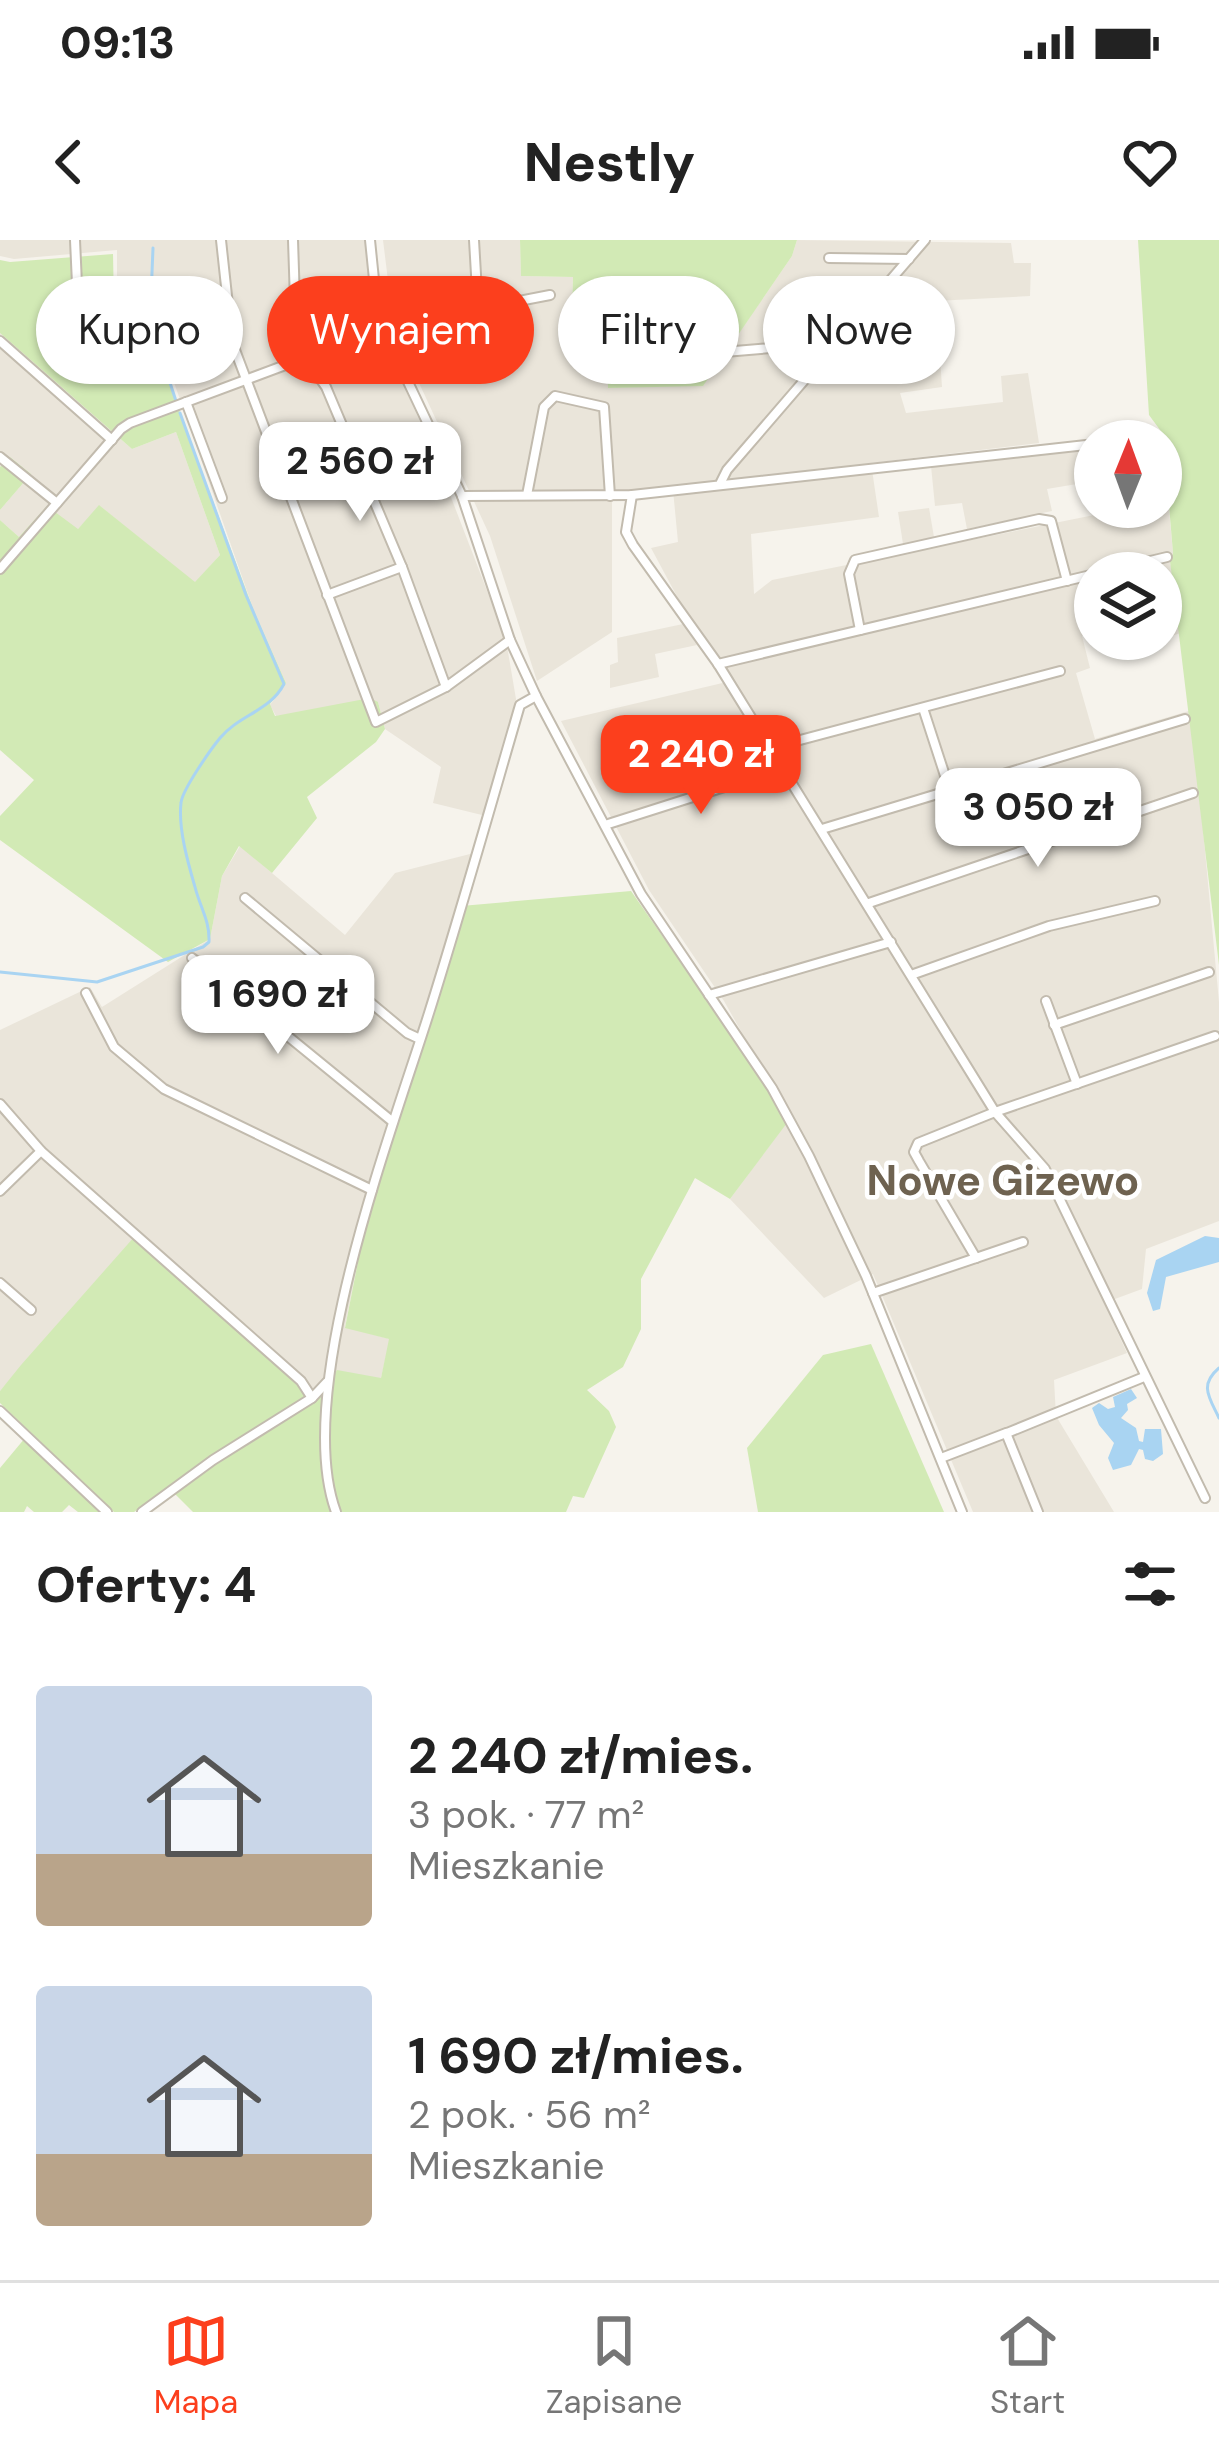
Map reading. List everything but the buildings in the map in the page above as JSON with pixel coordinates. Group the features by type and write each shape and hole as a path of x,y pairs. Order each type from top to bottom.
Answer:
{"street":[{"path":"74,240 76,276"},
{"path":"221,240 232,342 376,722 446,687 511,640"},
{"path":"293,240 297,276"},
{"path":"370,240 374,276"},
{"path":"474,240 476,276"},
{"path":"895,276 925,240"},
{"path":"829,258 909,259"},
{"path":"534,298 550,295"},
{"path":"0,341 112,440"},
{"path":"0,569 130,424 267,371"},
{"path":"324,384 402,567 446,687"},
{"path":"409,384 462,496 511,640 536,696 641,894 790,1119 873,1294 962,1512"},
{"path":"720,483 802,384"},
{"path":"527,495 544,407 555,396 566,396 604,407 610,496"},
{"path":"186,402 222,498"},
{"path":"362,475 438,446"},
{"path":"462,496 632,495 1074,446"},
{"path":"0,457 57,503"},
{"path":"632,495 626,532 633,545 718,664 994,1112 1052,1180 1204,1498"},
{"path":"860,630 849,574 855,560 1039,518 1051,521 1067,581"},
{"path":"327,596 402,567"},
{"path":"718,664 1074,579"},
{"path":"770,748 1060,671"},
{"path":"336,1512 326,1458 328,1381 371,1190 520,705 536,696"},
{"path":"923,709 950,790"},
{"path":"822,829 1184,718"},
{"path":"605,825 784,768"},
{"path":"868,903 1192,794"},
{"path":"245,898 420,1039"},
{"path":"911,975 1049,926 1155,901"},
{"path":"710,995 891,942"},
{"path":"192,958 392,1122"},
{"path":"1054,1025 1209,972"},
{"path":"86,993 114,1047 164,1089 371,1190"},
{"path":"1046,1001 1078,1084"},
{"path":"976,1258 914,1152 918,1143 1215,1036"},
{"path":"0,1104 41,1151 302,1382 312,1398"},
{"path":"0,1191 41,1151"},
{"path":"873,1294 1023,1242"},
{"path":"0,1283 31,1310"},
{"path":"941,1458 1144,1377"},
{"path":"142,1512 213,1460 312,1398 328,1381"},
{"path":"0,1411 107,1512"},
{"path":"1006,1433 1038,1512"}],"shaded area":[{"path":"0,240 368,240 372,276 267,276 267,384 403,384 506,640 517,705 486,816 433,803 441,767 385,729 378,702 276,716 270,705 286,683 254,611 175,384 243,384 243,276 117,276 117,250 14,259 0,256"},
{"path":"383,240 520,240 521,276 387,276"},
{"path":"797,240 1011,243 1014,263 1031,263 1030,296 955,300 955,276 778,276"},
{"path":"534,276 558,277 558,384 609,384 609,388 739,384 739,333 763,298 763,384 942,384 900,393 906,413 1003,402 1001,376 1028,373 1039,443 871,463 879,517 751,534 754,594 772,580 1074,519 1074,528 1171,528 1173,552 1074,552 1074,660 1088,660 1090,668 1076,673 1095,739 1192,710 1219,1002 1219,1221 1146,1249 1142,1289 1104,1303 1127,1353 1054,1380 1056,1416 1114,1512 973,1512 873,1274 824,1298 730,1199 790,1118 724,1001 649,890 561,721 731,681 687,615 651,548 678,542 673,490 612,495 612,632 537,681 490,536 420,384 534,384"},
{"path":"0,333 36,365 36,384 58,384 132,449 176,432 220,555 195,583 100,506 78,529 19,537 0,520 0,510 31,474 10,457 0,467"},
{"path":"1074,452 1074,484 1047,489 1052,511 967,529 962,503 935,506 931,466"},
{"path":"929,508 934,537 903,544 898,512"},
{"path":"683,624 697,645 655,654 659,677 610,688 610,665 618,662 617,638"},
{"path":"240,846 345,935 395,873 478,852 372,1190 345,1327 390,1339 381,1378 326,1388 313,1395 33,1354 0,1391 0,1030 90,987 102,1007 210,939 222,876"}],"green space":[{"path":"520,240 797,240 778,276 763,276 763,298 739,333 739,276 521,276"},
{"path":"1138,240 1219,240 1219,965 1182,660 1182,552 1173,552 1171,528 1182,528 1182,420 1153,420"},
{"path":"113,254 113,276 36,276 36,365 0,333 0,260"},
{"path":"58,384 169,384 254,611 286,683 270,704 275,716 370,698 378,702 385,729 376,742 307,797 317,818 272,873 239,846 222,876 210,939 168,962 0,840 0,816 34,780 0,750 0,520 19,537 47,506 78,529 99,505 195,582 220,555 176,432 132,449"},
{"path":"608,384 704,384 703,386 608,388"},
{"path":"10,457 31,474 0,510 0,467"},
{"path":"631,891 790,1119 730,1199 695,1178 641,1279 641,1329 623,1367 587,1390 609,1411 616,1427 584,1498 573,1496 566,1512 193,1512 169,1488 134,1512 114,1512 0,1403 0,1391 21,1365 135,1236 313,1395 326,1388 337,1370 381,1378 389,1339 345,1328 372,1190 461,906"},
{"path":"871,1344 944,1512 758,1512 747,1448 823,1355"},
{"path":"25,1438 104,1512 78,1512 69,1505 62,1512 34,1512 27,1506 24,1512 0,1512 0,1468"}],"water":[{"path":"1205,1236 1219,1238 1219,1262 1166,1277 1160,1309 1153,1311 1147,1293 1156,1260"},
{"path":"1131,1389 1137,1398 1127,1404 1121,1418 1136,1428 1139,1441 1143,1442 1145,1429 1161,1429 1163,1454 1153,1461 1145,1459 1139,1449 1131,1465 1113,1470 1108,1458 1114,1443 1092,1408 1099,1403 1108,1409 1115,1407 1113,1397"}],"waterway":[{"path":"153,248 150,322 176,401"},
{"path":"0,972 97,982 209,942 184,845 183,797 220,738 271,701 284,684 180,413"},
{"path":"1219,1368 1208,1386 1219,1418"}],"district":[{"name":"Nowe Gizewo","path":"1003,1180"}]}
